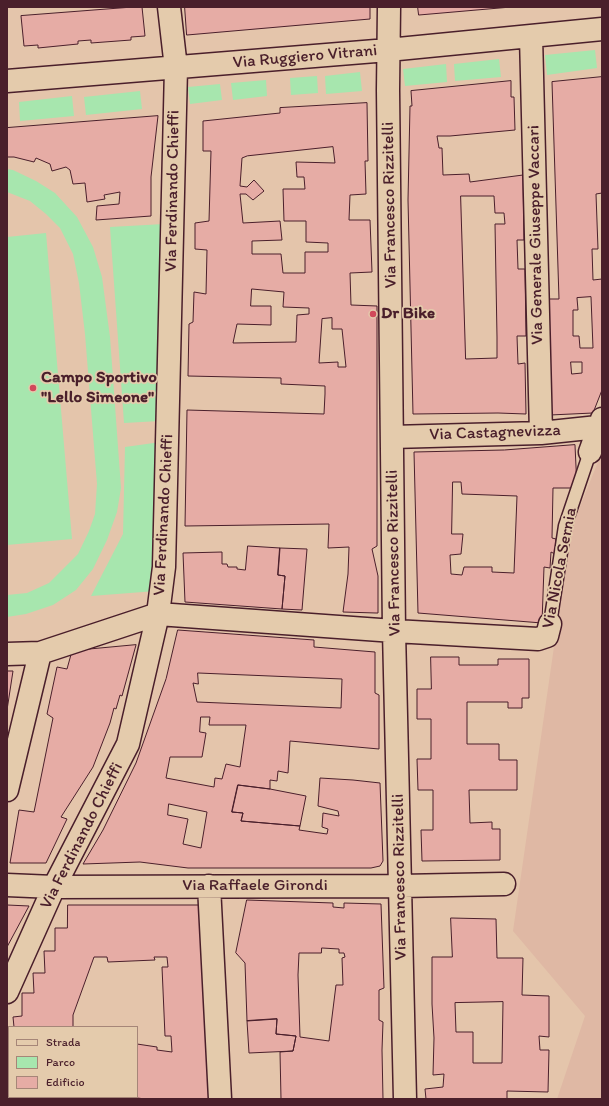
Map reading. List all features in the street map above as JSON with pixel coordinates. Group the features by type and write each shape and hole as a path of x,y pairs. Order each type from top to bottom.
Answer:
{"street":[{"name":"Via Ferdinando Chieffi","path":"7,992 54,887 128,744 158,614 164,568 176,68 169,7"},
{"name":"Via Francesco Rizzitelli","path":"388,7 394,631 405,1099"},
{"name":"Via Ruggiero Vitrani","path":"7,81 388,50 602,29"},
{"name":"Via Generale Giuseppe Vaccari","path":"531,36 541,433"},
{"name":"Via Castagnevizza","path":"392,437 541,433 600,423"},
{"name":"Via Nicola Sernia","path":"590,452 600,423"},
{"path":"7,654 40,653 158,614"},
{"name":"Via Nicola Sernia","path":"158,614 394,631 538,639 547,636 550,624"},
{"path":"7,790 40,653"},
{"name":"Via Raffaele Girondi","path":"7,886 400,886 504,884"},
{"path":"209,886 220,1099"}],"lane":[{"name":"Via Nicola Sernia","path":"550,624 565,526 590,452"}],"shaded area":[{"path":"602,452 602,1099 557,1099 585,1016 513,931 571,529"}],"green space":[{"path":"595,50 597,68 547,75 545,55"},
{"path":"499,59 501,77 455,81 454,64"},
{"path":"446,64 447,82 405,86 403,69"},
{"path":"360,72 362,91 326,94 325,76"},
{"path":"317,76 318,93 291,95 290,78"},
{"path":"266,80 267,96 233,100 231,83"},
{"path":"220,84 222,100 190,104 188,87"},
{"path":"140,91 142,109 86,115 84,97"},
{"path":"72,96 74,116 20,121 19,102"},
{"path":"7,169 13,170 36,181 55,193 77,217 93,247 102,277 110,337 121,488 117,512 107,540 93,569 76,590 53,605 26,614 7,617 7,595 27,593 49,583 78,554 95,514 97,484 85,334 79,283 73,254 60,228 46,214 30,201 7,192"},
{"path":"164,224 160,421 124,423 110,227"},
{"name":"Campo Sportivo \"Lello Simeone\"","path":"46,233 72,539 7,545 7,237"},
{"path":"168,441 156,591 91,596 123,534 125,447"}],"building":[{"path":"142,7 145,36 131,37 131,40 91,43 91,40 78,41 78,44 38,48 38,45 24,46 21,16"},
{"path":"185,7 370,7 370,19 187,35"},
{"path":"418,7 511,7 419,15"},
{"path":"602,77 602,193 596,194 598,249 592,249 593,280 602,279 602,390 593,413 550,415 548,299 559,299 552,82","holes":["591,297 593,348 580,348 579,336 573,336 573,310 578,310 577,298","571,362 582,362 582,373 572,374"]},
{"path":"511,81 511,97 514,97 515,130 437,136 439,148 442,148 443,175 469,174 470,182 523,175 524,240 517,240 518,269 525,269 526,336 517,336 518,364 525,363 526,414 413,414 408,200 410,106 412,106 411,91","holes":["461,196 494,196 495,213 504,213 505,224 495,224 497,358 466,359"]},
{"path":"367,103 368,161 365,161 366,194 350,195 349,220 370,220 372,272 350,273 351,305 377,306 377,546 372,549 378,576 378,613 343,612 348,574 349,547 328,548 329,524 185,526 187,410 324,414 325,386 281,384 281,378 188,376 189,324 193,322 194,292 206,294 207,250 195,249 195,223 209,221 211,151 203,151 203,121 280,113 280,108","holes":["333,147 335,163 296,162 297,177 304,177 305,189 283,189 284,221 306,221 306,242 328,243 328,252 305,252 305,273 283,273 281,254 252,254 252,241 282,240 280,221 243,223 240,194 246,194 253,200 264,191 254,180 247,187 240,186 242,158 247,156","252,289 284,292 283,307 309,308 309,314 297,315 296,342 233,343 237,324 271,325 271,306 251,306","332,318 332,329 342,329 346,367 338,367 338,362 319,363 322,319"]},
{"path":"158,116 151,177 151,216 96,220 97,206 119,204 120,192 104,195 105,199 87,202 85,183 73,184 70,170 66,167 52,171 50,164 36,158 34,162 14,157 7,157 7,128"},
{"path":"575,445 577,488 553,488 552,538 556,539 555,554 551,552 550,568 544,567 542,623 418,613 414,452 504,450","holes":["453,482 461,482 462,494 517,496 514,573 492,572 492,567 464,567 462,575 451,574 450,555 461,554 463,534 452,534"]},
{"path":"248,546 280,548 278,575 285,576 282,609 185,602 183,553 222,552 222,564 227,564 228,567 237,567 237,569 245,570"},
{"path":"280,548 307,549 302,610 282,609 285,576 278,575"},
{"path":"178,630 314,640 314,647 375,652 375,693 379,695 379,749 290,741 288,773 278,771 277,781 270,780 270,789 238,785 232,812 243,813 241,821 300,826 299,830 327,834 328,829 322,827 323,813 339,816 338,811 318,806 320,778 380,783 383,861 380,866 371,868 188,868 140,862 83,864 103,830 136,763 166,679","holes":["198,673 342,679 341,708 197,702 193,683 198,684","201,717 210,717 209,725 246,725 240,767 226,764 222,779 215,778 214,787 166,778 170,757 202,757 206,733 200,732","169,804 207,812 201,848 183,844 188,819 168,815"]},
{"path":"136,645 122,696 120,695 116,709 114,708 110,723 93,767 61,817 67,819 46,863 10,863 19,810 34,812 53,718 47,714 57,667 67,669 72,651"},
{"path":"431,657 459,657 459,665 498,665 498,659 529,659 529,698 522,698 522,708 508,708 508,702 467,702 467,744 499,744 499,760 517,760 517,790 469,790 470,823 492,822 492,829 500,829 500,860 422,861 421,830 433,830 433,790 418,790 417,759 431,759 431,719 417,719 417,689 431,689"},
{"path":"7,671 13,671 7,710"},
{"path":"238,785 306,796 300,826 241,821 243,813 232,812"},
{"path":"247,900 333,903 333,907 344,908 344,903 381,904 384,988 379,990 379,1020 383,1022 383,1099 281,1099 280,1052 293,1051 296,1036 276,1034 277,1019 247,1021 245,963 236,953","holes":["322,948 339,949 339,953 344,953 345,957 342,958 343,985 336,985 329,1041 300,1037 298,975 299,953 321,953"]},
{"path":"7,905 29,906 7,947"},
{"path":"68,905 202,905 207,1066 210,1067 211,1099 138,1098 138,1044 157,1047 157,1050 172,1052 171,1036 165,1036 162,967 168,967 167,957 154,957 155,960 108,962 107,957 94,957 73,1015 73,1026 14,1026 13,1017 22,1016 22,993 34,993 33,973 45,973 44,951 55,951 55,928 67,928"},
{"path":"451,918 496,919 497,958 523,958 522,995 549,996 549,1037 539,1036 540,1050 549,1050 548,1092 507,1091 507,1099 426,1099 425,1089 443,1087 444,1074 433,1075 434,1038 432,957 452,957","holes":["503,1002 502,1063 473,1063 473,1032 456,1032 455,1003"]},
{"path":"277,1019 276,1034 296,1036 293,1051 249,1053 247,1021"}],"place":[{"name":"Dr Bike","path":"373,314"},
{"name":"Campo Sportivo \"Lello Simeone\"","path":"33,388"}]}
